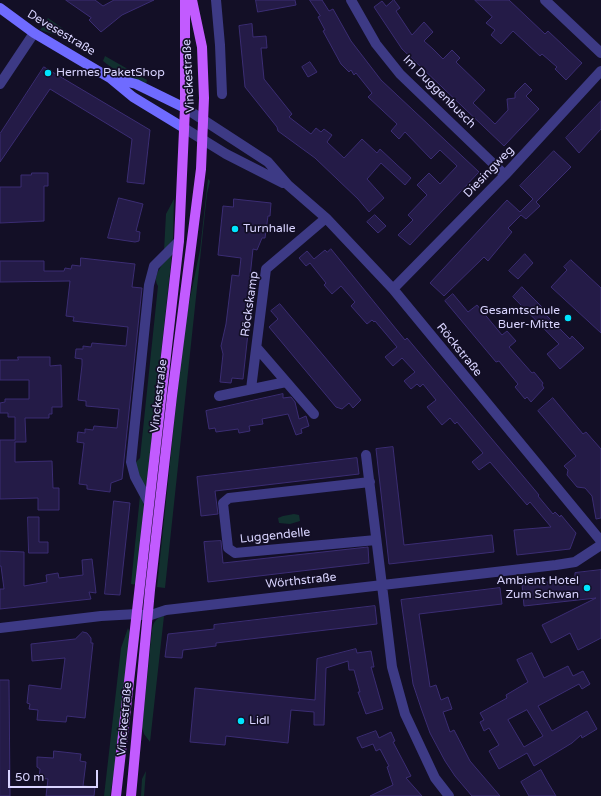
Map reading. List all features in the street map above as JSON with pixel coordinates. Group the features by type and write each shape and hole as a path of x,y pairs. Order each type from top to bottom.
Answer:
{"main road":[{"name":"Vinckestraße","path":"116,796 179,241 185,108 185,0"},
{"name":"Vinckestraße","path":"131,796 148,616 172,396 201,169 204,120 202,46 192,0"}],"street":[{"path":"216,0 222,94"},
{"name":"Im Duggenbusch","path":"350,0 376,44 400,74 505,174"},
{"path":"545,0 601,53"},
{"name":"Devesestraße","path":"0,8 34,33 110,78 133,97 184,128"},
{"path":"0,84 34,33"},
{"name":"Diesingweg","path":"393,289 505,174 601,71"},
{"name":"Devesestraße","path":"110,78 136,84 185,108"},
{"name":"Röckstraße","path":"185,108 268,162 288,185 326,218 393,289 601,541"},
{"name":"Röckstraße","path":"184,128 226,154 288,185"},
{"name":"Röckskamp","path":"251,389 266,270 326,218"},
{"name":"Vinckestraße","path":"149,503 135,477 131,462 149,286 154,266 179,241"},
{"name":"Röckskamp","path":"257,348 314,414"},
{"path":"219,396 286,382"},
{"path":"366,455 392,667 405,714 434,778 449,796"},
{"name":"Luggendelle","path":"370,482 229,498 223,503 228,548 235,553 376,540"},
{"name":"Wörthstraße","path":"0,628 101,616 136,614 148,616 166,610 575,562 601,545"}],"green space":[{"path":"48,18 69,33 66,38 40,30"},
{"path":"105,56 147,80 146,84 123,75 113,69 103,61"},
{"path":"208,179 210,181 207,194 165,588 157,587 182,348 188,308 200,250"},
{"path":"174,199 173,239 164,251 166,214"},
{"path":"172,253 146,491 135,467 136,462 140,458 158,286 156,277 160,268"},
{"path":"140,496 145,507 137,585 131,584"},
{"path":"294,514 299,515 300,521 290,524 279,523 278,518"},
{"path":"164,616 150,742 144,734 142,727 152,630 156,620 159,617"},
{"path":"128,628 131,635 118,749 110,796 104,796 121,648"},
{"path":"146,771 144,796 141,796 142,779"}],"building":[{"path":"66,0 95,0 103,6 114,0 154,0 122,15 101,32 89,20 91,18"},
{"path":"256,0 295,0 296,5 258,12"},
{"path":"310,0 322,0 329,11 333,9 351,41 381,80 479,172 410,245 398,235 413,220 408,215 427,195 417,185 429,173 440,184 457,166 440,150 431,159 405,132 399,139 391,131 397,124 368,97 372,93 356,73 354,75 351,70 349,72 341,64 323,31 325,30 318,17 320,16"},
{"path":"394,0 400,8 396,11 412,35 424,22 433,32 424,41 443,59 452,50 460,58 456,62 485,90 473,103 495,124 508,110 507,99 515,98 515,93 525,83 532,90 526,96 539,109 504,146 402,49 374,7 382,1 386,6"},
{"path":"475,0 509,0 545,34 548,31 582,63 566,80 555,69 557,67 542,54 540,56 513,31 501,44 491,35 495,30 486,23 492,17"},
{"path":"252,24 253,37 266,36 267,48 261,48 264,79 292,114 289,117 311,134 316,128 321,132 324,129 332,135 327,142 344,158 362,139 377,153 380,149 411,178 405,185 381,163 367,179 384,198 369,212 358,199 315,158 278,131 277,127 245,87 239,26"},
{"path":"310,62 317,72 308,77 302,67"},
{"path":"44,67 150,130 144,184 127,182 132,139 50,89 0,162 0,134"},
{"path":"601,101 601,129 579,153 566,138"},
{"path":"554,151 571,167 536,202 540,206 526,219 521,215 508,228 512,232 488,261 484,257 444,296 430,283 507,200 520,212 533,199 520,186"},
{"path":"32,173 48,173 48,186 44,186 44,221 0,223 0,187 21,187 21,175 31,175"},
{"path":"119,198 143,204 136,231 140,232 139,241 135,242 108,238"},
{"path":"234,199 271,203 270,216 268,216 265,238 262,238 257,250 253,249 250,277 254,278 243,379 232,378 231,383 220,382 223,354 221,346 226,324 232,275 239,276 241,258 218,255 223,206 233,207"},
{"path":"375,215 386,226 378,233 367,222"},
{"path":"331,249 405,340 407,338 539,495 538,496 553,514 555,512 560,517 561,515 576,533 570,549 517,555 514,530 551,527 530,502 527,505 490,462 479,470 472,462 483,453 457,422 455,424 450,418 442,425 427,407 436,400 423,384 420,387 417,384 411,389 404,381 415,372 402,358 393,366 385,357 397,347 375,321 374,322 372,320 367,324 351,306 355,302 341,286 332,294 324,285 326,283 310,263 306,266 299,258 307,251 314,259 325,250 327,252"},
{"path":"525,254 533,263 518,279 509,271"},
{"path":"81,258 135,264 132,287 142,288 122,479 111,483 110,492 87,489 87,485 79,484 84,443 77,442 78,432 85,433 85,429 93,430 94,426 117,428 119,409 86,406 86,401 78,400 82,359 75,358 76,349 83,349 83,346 91,347 92,343 126,346 128,327 73,321 74,317 66,316 70,281 0,282 0,261 44,261 44,271 64,271 65,268 71,269 72,265 80,266"},
{"path":"571,260 601,288 601,333 551,287 567,270 564,267"},
{"path":"522,287 545,310 543,312 570,339 572,336 584,348 560,369 547,354 559,344 513,297"},
{"path":"453,294 468,312 477,305 502,335 507,331 516,341 509,347 543,383 542,385 544,388 531,402 527,397 525,399 515,387 518,384 499,361 496,362 445,301"},
{"path":"280,304 361,400 353,408 349,403 342,409 336,407 269,327 278,319 271,311"},
{"path":"18,357 50,357 50,366 61,365 62,407 52,407 52,414 49,414 49,418 25,418 26,442 15,442 15,462 52,461 53,488 59,488 59,510 38,510 38,498 0,499 0,440 15,440 15,417 8,417 8,413 0,413 0,403 5,402 5,399 29,399 29,380 0,380 0,360 18,360"},
{"path":"283,394 283,398 291,397 295,402 299,419 306,416 309,426 301,429 302,433 296,435 288,414 262,419 263,424 249,426 250,431 239,433 238,429 216,432 215,428 209,429 206,411"},
{"path":"553,398 583,434 586,432 601,449 601,518 596,519 592,496 585,488 577,487 567,475 568,470 564,466 576,456 538,411"},
{"path":"393,447 404,545 492,535 494,552 389,564 376,449"},
{"path":"357,458 359,474 215,491 218,514 201,516 197,477"},
{"path":"114,501 130,503 120,595 105,594"},
{"path":"28,517 39,517 39,542 48,542 48,553 29,553"},
{"path":"221,541 223,563 368,547 369,563 208,582 204,542"},
{"path":"0,551 24,552 24,586 47,582 46,575 58,573 59,578 83,575 82,560 92,559 96,593 89,592 91,599 0,609 0,589 4,589 0,566"},
{"path":"601,570 601,638 578,650 570,633 551,643 542,625 596,598 524,606 522,585 575,579 575,573"},
{"path":"500,588 502,604 419,614 430,687 436,685 441,700 448,697 452,709 443,712 450,732 454,730 470,761 500,796 472,796 455,776 445,761 430,733 413,684 401,600"},
{"path":"375,606 377,624 216,643 216,646 183,650 182,658 165,657 168,634 214,629 214,625"},
{"path":"83,632 87,633 91,638 91,643 93,643 85,718 67,716 66,722 37,720 38,710 29,709 30,704 27,703 29,685 61,689 65,658 32,661 31,644 75,639"},
{"name":"Lidl","path":"356,649 357,653 371,651 374,667 371,667 383,709 366,714 358,692 360,692 354,670 349,670 348,661 326,668 324,725 314,725 314,712 291,710 288,743 226,736 225,745 190,742 195,688 315,700 317,659"},
{"path":"532,653 544,678 568,666 573,676 583,671 590,684 582,689 579,684 538,706 552,731 587,711 597,729 582,738 581,735 572,743 534,766 527,753 499,769 489,751 499,745 489,728 484,731 480,722 484,720 480,713 507,698 506,695 528,682 517,660","holes":["527,710 543,736 524,747 508,720"]},
{"path":"0,680 9,680 10,796 0,796"},
{"path":"376,731 379,738 391,732 395,741 393,742 411,776 406,778 422,796 370,796 393,785 387,767 389,766 380,749 376,751 373,744 362,748 357,738"},
{"path":"54,751 81,754 80,761 86,762 83,786 95,787 94,796 46,796 48,779 39,778 40,769 37,767 37,757 53,758"},
{"path":"541,770 556,796 529,796 521,782"}],"place":[{"name":"Hermes PaketShop","path":"48,73"},
{"name":"Turnhalle","path":"235,229"},
{"name":"Gesamtschule Buer-Mitte","path":"568,318"},
{"name":"Ambient Hotel Zum Schwan","path":"587,588"},
{"name":"Lidl","path":"241,721"}]}
